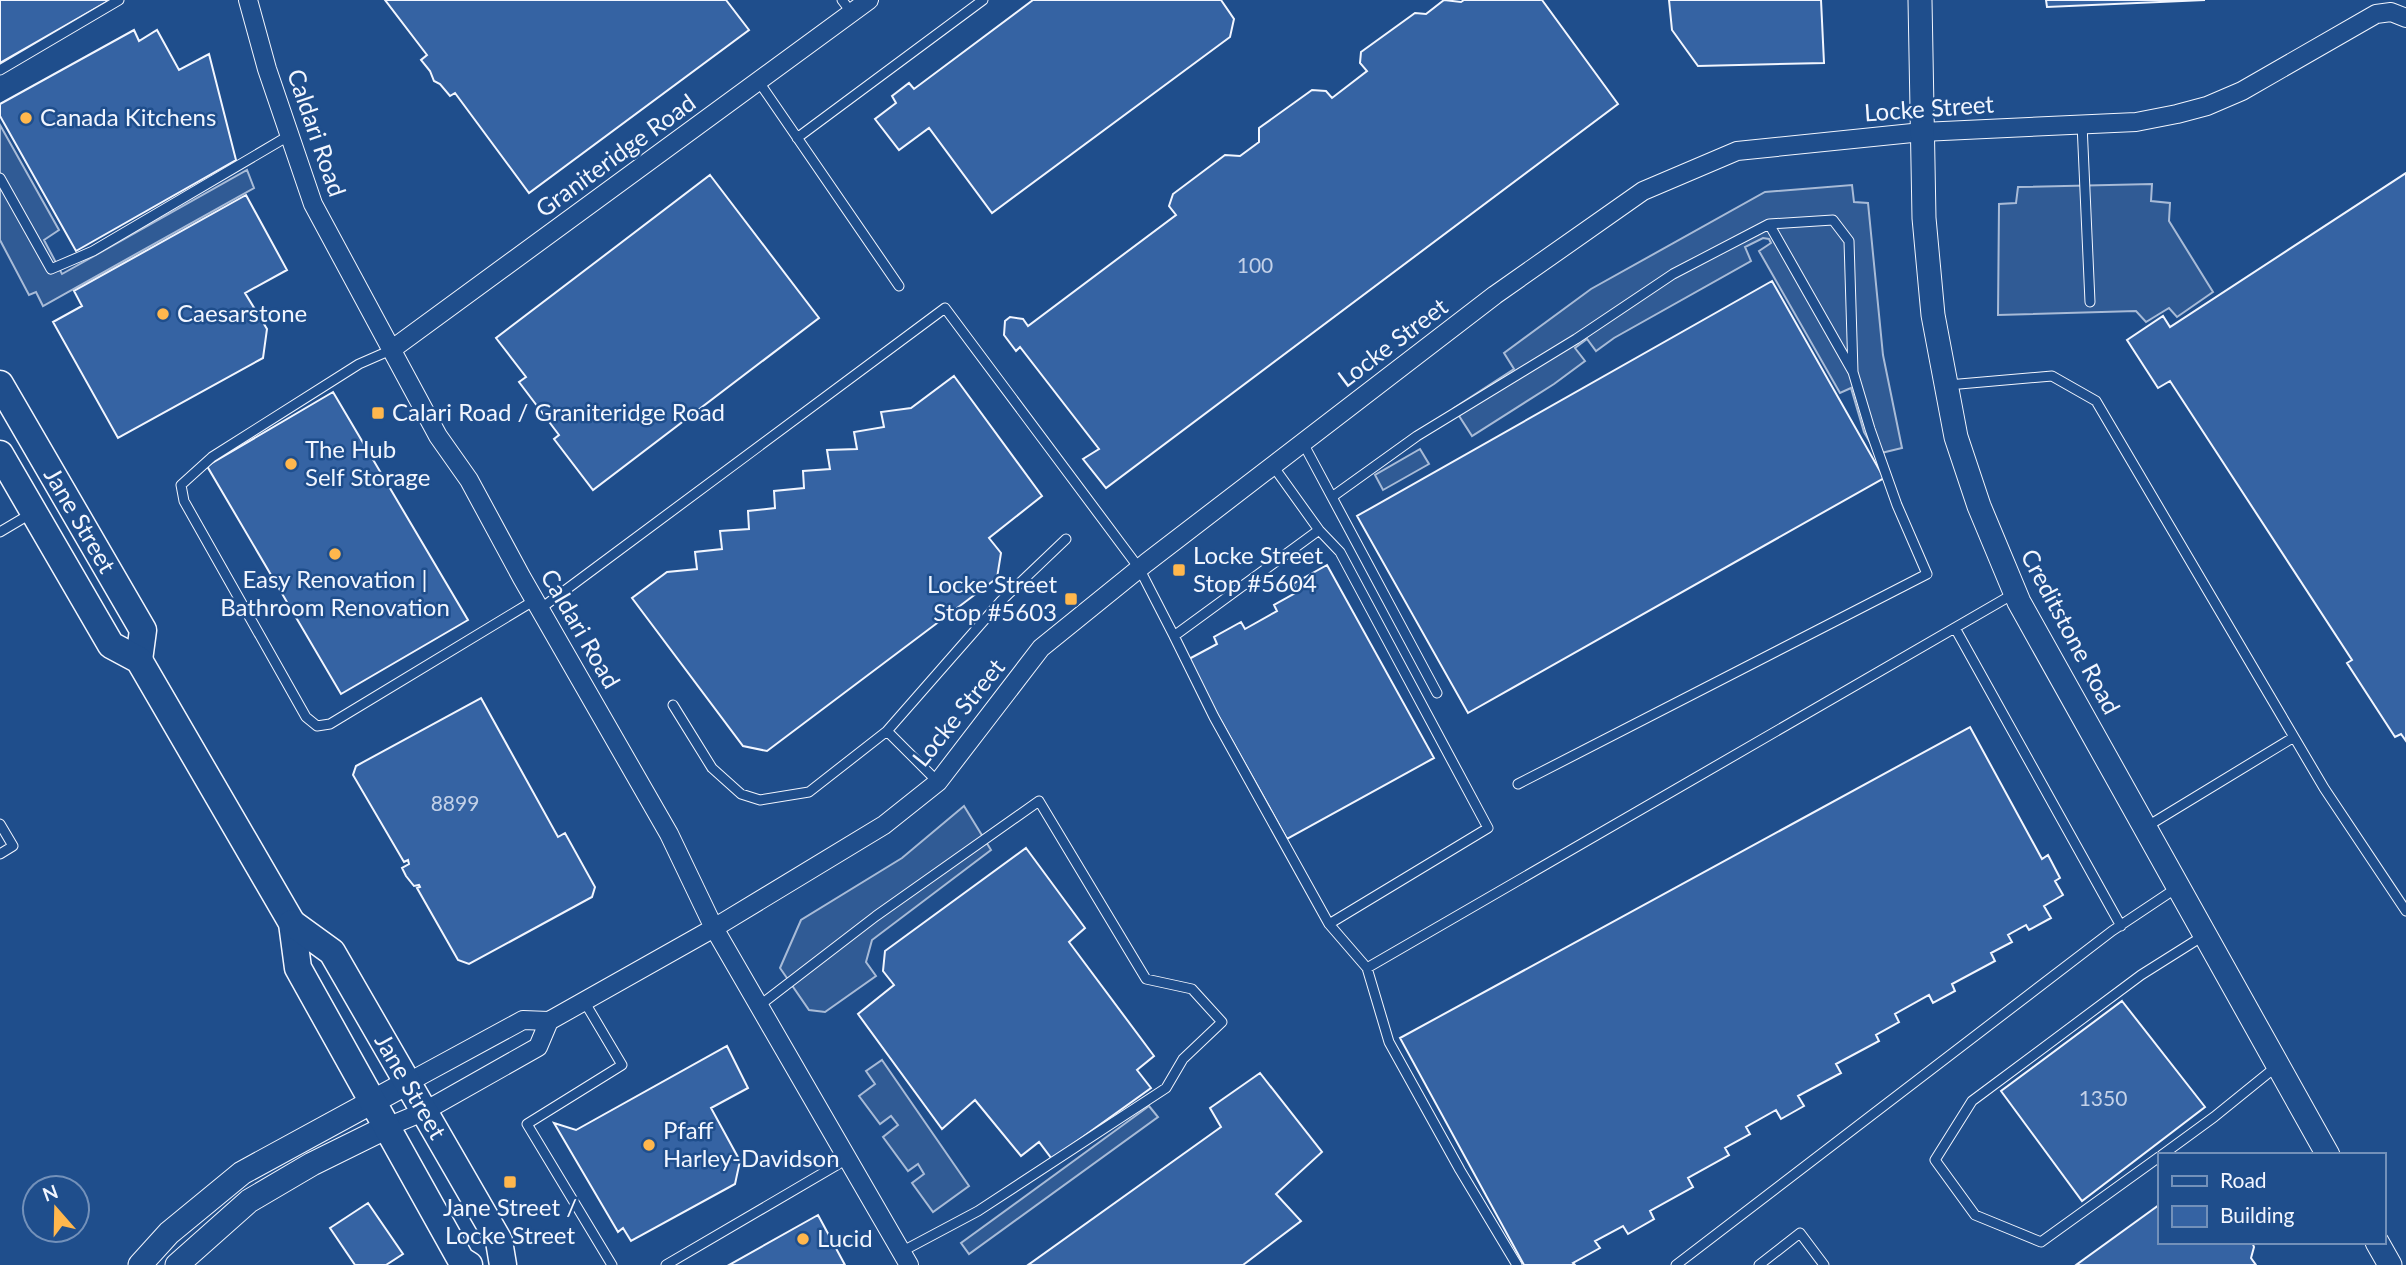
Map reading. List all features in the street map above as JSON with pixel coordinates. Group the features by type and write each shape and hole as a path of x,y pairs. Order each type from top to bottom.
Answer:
{"main road":[{"name":"Jane Street","path":"0,384 143,630 139,660"},
{"name":"Jane Street","path":"0,454 111,645 139,660 292,923 298,968 461,1260 468,1265"},
{"name":"Jane Street","path":"292,923 332,952 499,1241 503,1265"}],"street":[{"name":"Caldari Road","path":"248,0 313,204 438,436 469,480 668,834 714,928 905,1259"},
{"name":"Graniteridge Road","path":"391,351 759,82 847,6 869,0"},
{"name":"Creditstone Road","path":"1920,0 1924,218 1931,301 1956,437 1979,506 2015,593 2327,1153"},
{"name":"Locke Street","path":"407,1083 523,1020 549,1021 714,928 884,825 938,782 1041,648 1139,568 1495,295 1643,191 1737,151 1922,132 2136,122 2207,106 2242,91 2376,14 2391,12 2406,18"},
{"path":"177,1265 249,1201 312,1164 423,1112 538,1047 549,1021"},
{"path":"140,1265 169,1233 242,1173 407,1083"},
{"path":"2378,1244 2390,1265"}],"lane":[{"path":"0,70 119,0"},
{"path":"797,138 983,0"},
{"path":"759,82 899,286"},
{"path":"2082,124 2090,302"},
{"path":"0,178 51,270 93,251 290,135"},
{"path":"1332,497 1418,436 1576,339 1673,274 1769,224 1833,220 1849,241 1853,372"},
{"path":"1518,784 1927,574 1897,505 1853,372 1769,224"},
{"path":"391,351 359,364 212,457 181,485 184,501 306,718 317,726 330,724 537,604 945,308 1139,568 1213,717 1329,924 1367,968 1389,1042 1460,1170 1517,1265"},
{"path":"1947,386 2052,376 2096,401 2294,737 2406,911"},
{"path":"1303,443 1437,693"},
{"path":"1273,466 1319,530 1340,552 1488,828 1329,924"},
{"path":"0,532 33,513"},
{"path":"1174,636 1319,530"},
{"path":"673,705 712,768 741,794 760,800 809,792 887,731 1001,601 1066,539"},
{"path":"1367,968 2015,593"},
{"path":"1955,628 2121,926"},
{"path":"887,731 938,782"},
{"path":"2146,827 2294,737"},
{"path":"759,1006 876,916 1039,801 1146,979 1192,989 1222,1022 1183,1059 1166,1087 905,1259"},
{"path":"0,824 13,846 0,854"},
{"path":"1676,1265 2121,926 2179,886"},
{"path":"2158,1158 2041,1242 1975,1215 1935,1160 1972,1101 2141,975 2206,934"},
{"path":"584,1001 622,1065 527,1124 612,1265"},
{"path":"2165,1153 2279,1065"},
{"path":"666,1265 847,1158"},
{"path":"1759,1265 1800,1233 1824,1265"}],"shaded area":[{"path":"0,125 59,230 44,240 62,274 247,170 254,188 43,306 36,292 29,295 0,240"},
{"path":"2152,184 2151,201 2170,203 2169,221 2213,292 2177,317 2169,308 2146,322 2136,311 1998,315 1999,204 2016,203 2018,187"},
{"path":"1852,185 1854,202 1868,203 1883,355 1902,448 1877,454 1864,432 1851,388 1840,393 1759,251 1771,243 1769,239 1763,238 1745,247 1751,261 1614,338 1596,351 1587,339 1575,348 1585,361 1472,436 1454,408 1514,369 1504,353 1591,289 1765,192"},
{"path":"1420,449 1429,464 1383,490 1375,475"},
{"path":"964,806 991,850 872,940 866,962 876,976 825,1012 809,1010 780,968 801,920 902,858"},
{"path":"882,1060 969,1186 933,1212 912,1183 924,1174 918,1164 908,1171 883,1137 898,1125 891,1116 880,1124 859,1096 875,1084 866,1071"},
{"path":"1149,1106 1158,1117 969,1254 961,1243"}],"building":[{"path":"0,0 110,0 0,63"},
{"path":"385,0 726,0 749,30 529,193 455,93 450,96 434,81 421,60 427,55"},
{"path":"1033,0 1221,0 1234,19 1230,37 992,213 929,128 899,150 875,119 896,103 892,96 909,83 914,89"},
{"path":"1444,0 1542,0 1618,104 1106,488 1083,459 1099,449 1020,347 1016,351 1004,335 1005,321 1010,317 1023,319 1028,326 1176,215 1169,206 1173,194 1225,155 1240,156 1259,142 1259,128 1312,90 1326,91 1332,98 1367,71 1360,63 1361,52 1415,13 1426,14"},
{"path":"1669,0 1821,0 1824,63 1698,66 1672,30"},
{"path":"2046,0 2205,0 2047,7"},
{"path":"134,30 139,41 157,30 179,70 209,54 236,160 76,251 0,116 0,104"},
{"path":"2406,173 2406,741 2401,734 2395,737 2347,663 2352,660 2170,381 2158,388 2127,340 2163,316 2170,327"},
{"path":"710,175 819,318 593,490 554,439 559,435 519,382 526,377 496,338"},
{"name":"Caesarstone","path":"246,195 287,270 245,293 267,329 263,358 118,438 53,322 82,306 74,291"},
{"path":"1772,281 1884,478 1468,713 1357,516"},
{"path":"954,376 1042,496 989,538 1001,553 997,578 767,751 743,746 632,598 667,572 697,569 695,552 722,549 720,531 749,529 748,511 775,508 774,491 804,488 803,471 830,469 827,450 857,449 854,432 884,427 881,412 911,408"},
{"path":"333,392 468,620 341,694 207,466"},
{"path":"1327,565 1434,758 1287,839 1187,660 1217,644 1214,637 1241,622 1245,629 1277,611 1274,605 1297,592 1293,584"},
{"path":"481,698 558,837 565,833 595,887 592,897 469,964 458,960 417,888 419,885 414,886 406,876 402,868 409,864 408,860 404,862 353,775 356,766"},
{"path":"1970,727 2042,859 2048,855 2060,878 2055,881 2063,895 2044,906 2051,918 2029,930 2026,925 2008,935 2012,942 1991,953 1995,961 1952,984 1955,991 1933,1003 1929,995 1895,1014 1899,1022 1876,1035 1879,1041 1836,1064 1841,1073 1798,1096 1804,1106 1781,1119 1776,1110 1746,1127 1750,1134 1725,1148 1729,1155 1688,1178 1693,1187 1650,1211 1654,1219 1628,1234 1623,1226 1595,1241 1600,1248 1573,1263 1575,1265 1524,1265 1400,1038"},
{"path":"1026,848 1085,928 1069,942 1154,1056 1137,1070 1151,1088 1052,1159 1039,1142 1021,1156 975,1100 942,1129 858,1014 894,985 883,971 885,951"},
{"path":"2122,1001 2205,1107 2082,1201 2001,1091"},
{"name":"Pfaff Harley-Davidson","path":"727,1046 748,1088 711,1108 740,1161 735,1184 631,1241 623,1228 618,1232 554,1123 576,1130"},
{"path":"1260,1073 1322,1152 1276,1194 1301,1221 1243,1265 1028,1265 1221,1127 1210,1108"},
{"path":"368,1203 403,1254 386,1265 355,1265 330,1228"},
{"path":"2158,1206 2158,1244 2253,1244 2251,1258 2256,1265 2076,1265"},
{"name":"Lucid","path":"818,1215 845,1265 729,1265"}],"place":[{"name":"Canada Kitchens","path":"26,118"},
{"name":"Caesarstone","path":"163,314"},
{"name":"Calari Road / Graniteridge Road","path":"378,413"},
{"name":"The Hub Self Storage","path":"291,464"},
{"name":"Easy Renovation | Bathroom Renovation","path":"335,554"},
{"name":"Locke Street Stop #5604","path":"1179,570"},
{"name":"Locke Street Stop #5603","path":"1071,599"},
{"name":"Pfaff Harley-Davidson","path":"649,1145"},
{"name":"Jane Street / Locke Street","path":"510,1182"},
{"name":"Lucid","path":"803,1239"}]}
